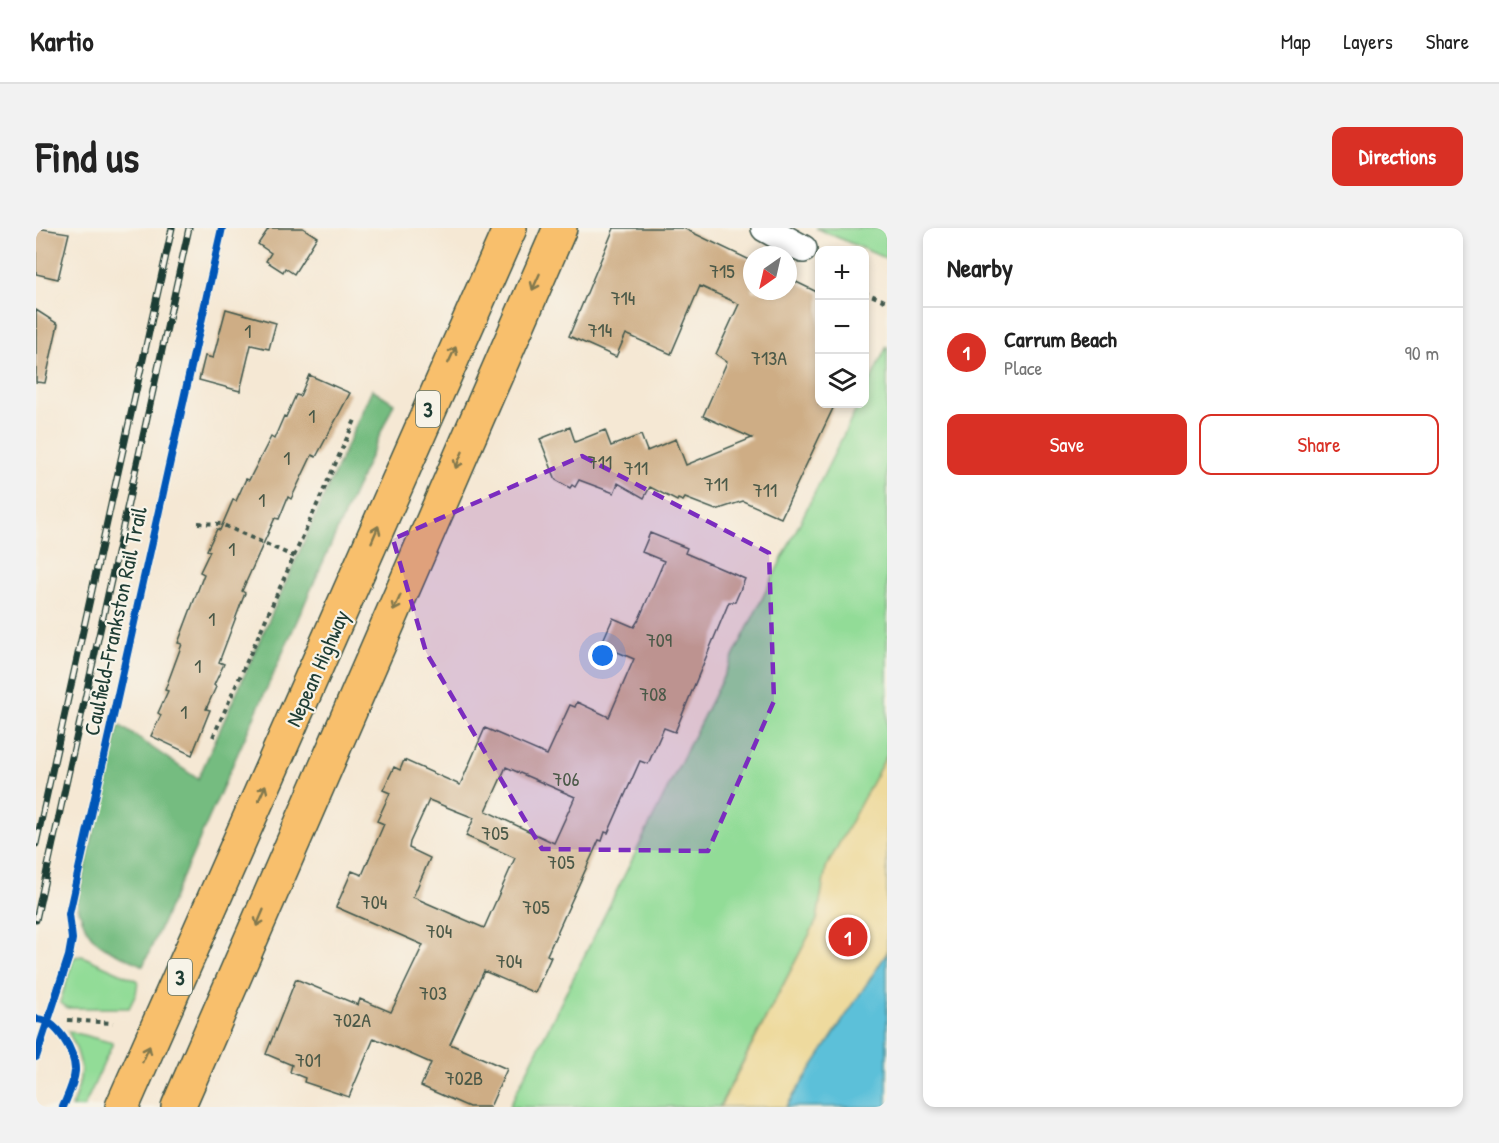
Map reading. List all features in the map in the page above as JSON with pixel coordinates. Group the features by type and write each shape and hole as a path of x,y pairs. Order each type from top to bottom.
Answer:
{"highway":[{"name":"Nepean Highway","path":"122,1107 510,228"},
{"name":"Nepean Highway","path":"178,1107 560,228"}],"lane":[{"path":"765,228 804,249"}],"path":[{"path":"869,294 887,302"},
{"path":"213,737 355,420"},
{"path":"198,523 221,524 295,557"},
{"path":"68,1020 112,1023"}],"highlighted area":[{"path":"582,456 769,553 774,701 708,851 542,849 426,652 393,539"}],"green space":[{"path":"816,228 887,228 887,259 869,251 869,246 857,246"},
{"path":"887,346 887,755 826,868 817,920 719,1107 509,1107 857,408 869,408 869,384"},
{"path":"372,389 394,403 143,966 99,944 86,929 77,902 119,725 198,779"},
{"path":"82,956 138,981 136,994 129,1008 67,1008 60,1002 74,957"},
{"path":"68,1031 113,1043 84,1107 71,1107 79,1086 81,1069 77,1051"}],"sand":[{"path":"887,755 887,953 786,1107 720,1107 817,920 826,868"}],"water":[{"path":"887,953 887,1107 786,1107"}],"building":[{"path":"36,228 69,233 58,279 36,274"},
{"path":"269,228 303,228 317,237 294,274 285,268 283,272 266,261 271,253 258,244"},
{"path":"614,228 683,228 743,257 743,300 797,300 797,282 815,291 815,408 833,408 781,518 743,501 716,510 685,498 683,501 678,499 677,501 650,487 644,498 618,483 614,493 579,480 575,487 572,485 570,488 556,480 540,439 570,427 575,442 605,430 611,446 641,435 647,451 676,439 686,465 752,438 703,416 727,362 716,354 739,304 700,286 671,354 626,334 616,357 569,336"},
{"path":"226,309 276,323 269,349 251,345 240,391 199,380 205,356 213,358"},
{"path":"36,310 58,324 45,383 36,382"},
{"path":"309,375 350,393 316,457 312,455 291,499 288,497 279,519 275,518 242,591 245,593 219,662 224,664 206,709 210,710 192,755 151,736 161,715 158,713 168,691 165,690 182,644 178,643 204,574 200,572 210,551 207,550 217,529 220,530 233,500 236,501 246,479 249,480 271,437 274,439 284,416 286,417 296,395 300,396"},
{"path":"650,533 687,548 685,553 745,579 735,602 729,602 675,732 664,728 648,764 640,761 608,833 605,832 602,841 599,840 547,955 551,957 535,993 484,971 450,1044 507,1069 490,1107 469,1107 421,1086 431,1063 374,1038 349,1097 304,1082 305,1078 290,1072 292,1065 266,1054 296,979 358,1005 360,999 391,1012 423,945 336,907 352,871 362,875 384,824 377,821 390,793 383,790 394,767 400,770 404,760 460,785 485,728 547,755 570,705 575,707 577,702 609,717 634,659 601,645 613,618 634,627 664,561 642,552","holes":["506,767 575,797 554,843 486,811","429,800 474,818 466,836 515,858 484,928 413,897 430,858 409,848"]}],"railway":[{"path":"36,844 172,228"},
{"path":"36,920 189,228"}],"cycle path":[{"name":"Caulfield-Frankston Rail Trail","path":"36,1057 69,956 72,939 69,914 222,228"},
{"path":"36,1019 51,1024 63,1038 72,1055 75,1071 63,1107"}],"place":[{"name":"Carrum Beach","path":"848,937"}]}
